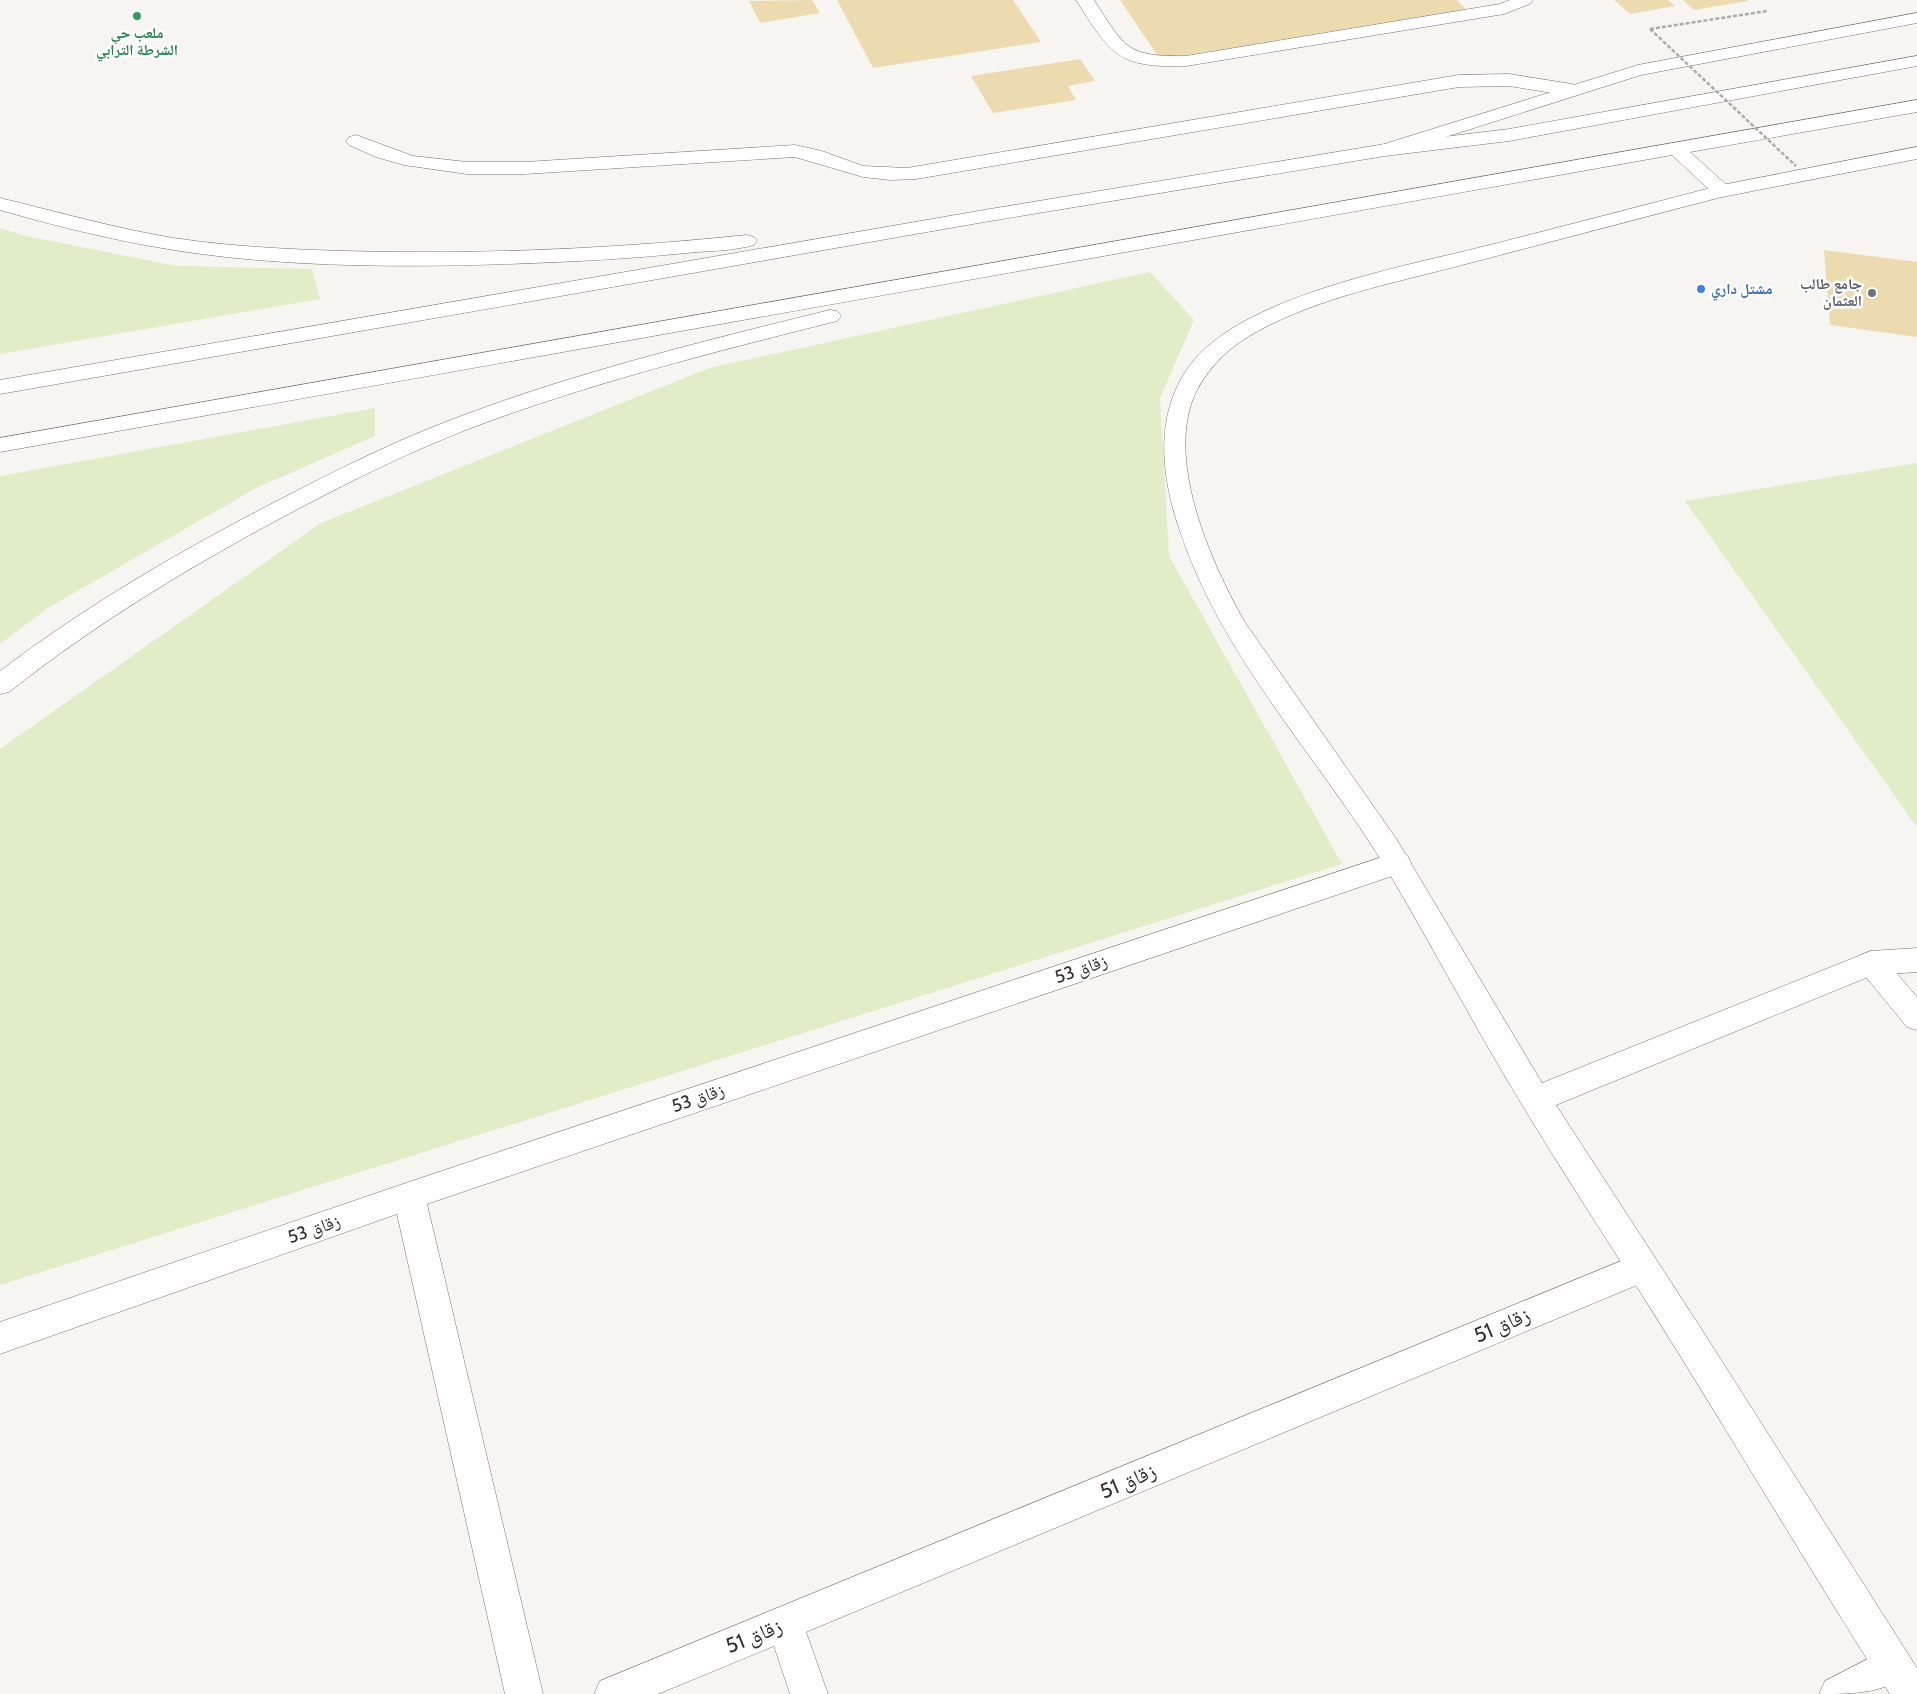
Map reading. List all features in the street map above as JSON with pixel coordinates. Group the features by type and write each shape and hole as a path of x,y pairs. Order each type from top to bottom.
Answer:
{"main road":[{"path":"1085,0 1117,49 1133,59 1167,62 1186,61 1504,9 1524,0"},
{"path":"1385,150 1638,70 1917,18"},
{"path":"0,387 990,215 1385,150 1510,135 1917,61"},
{"path":"356,141 393,157 448,168 510,169 795,150 823,156 860,171 897,174 916,173 1459,81 1509,80 1572,90"},
{"path":"0,445 1917,106"},
{"path":"1676,149 1722,191"},
{"path":"1838,1694 1903,1680 1643,1267 1535,1100 1396,863 1303,725 1269,681 1241,637 1218,594 1199,552 1186,511 1174,446 1177,421 1184,398 1195,375 1211,355 1230,337 1310,300 1425,267 1484,254 1722,191 1917,153"},
{"path":"0,204 66,223 142,239 233,251 335,257 538,257 635,251 728,244 990,215"},
{"path":"0,685 138,588 246,526 356,470 462,423 569,386 686,353 1050,260"},
{"name":"زقاق 53","path":"0,1338 409,1196 1396,863"},
{"path":"1535,1100 1871,964 1917,960"},
{"path":"1871,964 1917,1018"},
{"path":"409,1196 524,1694"},
{"name":"زقاق 51","path":"613,1694 1643,1267"},
{"path":"786,1623 809,1694"}],"path":[{"path":"1773,10 1650,29 1796,166"}],"green space":[{"path":"0,228 26,236 176,266 312,269 320,299 0,354"},
{"path":"1150,272 1194,320 1160,398 1169,556 1342,864 0,1285 0,749 321,523 709,368"},
{"path":"375,408 375,436 256,488 48,608 0,644 0,476"},
{"path":"1917,463 1917,827 1685,501"}],"building":[{"path":"812,0 820,13 760,23 749,1"},
{"path":"837,0 1013,0 1041,42 873,68"},
{"path":"1120,0 1457,0 1468,12 1160,59"},
{"path":"1614,0 1668,0 1675,6 1630,14"},
{"path":"1683,0 1748,0 1748,1 1694,10"},
{"path":"1080,59 1095,81 1068,86 1076,100 993,113 971,76"},
{"name":"جامع طالب العثمان","path":"1824,250 1917,262 1917,337 1830,325"}],"place":[{"name":"ملعب حي الشرطة الترابي","path":"137,16"},
{"name":"مشتل داري","path":"1701,289"},
{"name":"جامع طالب العثمان","path":"1872,293"}]}
